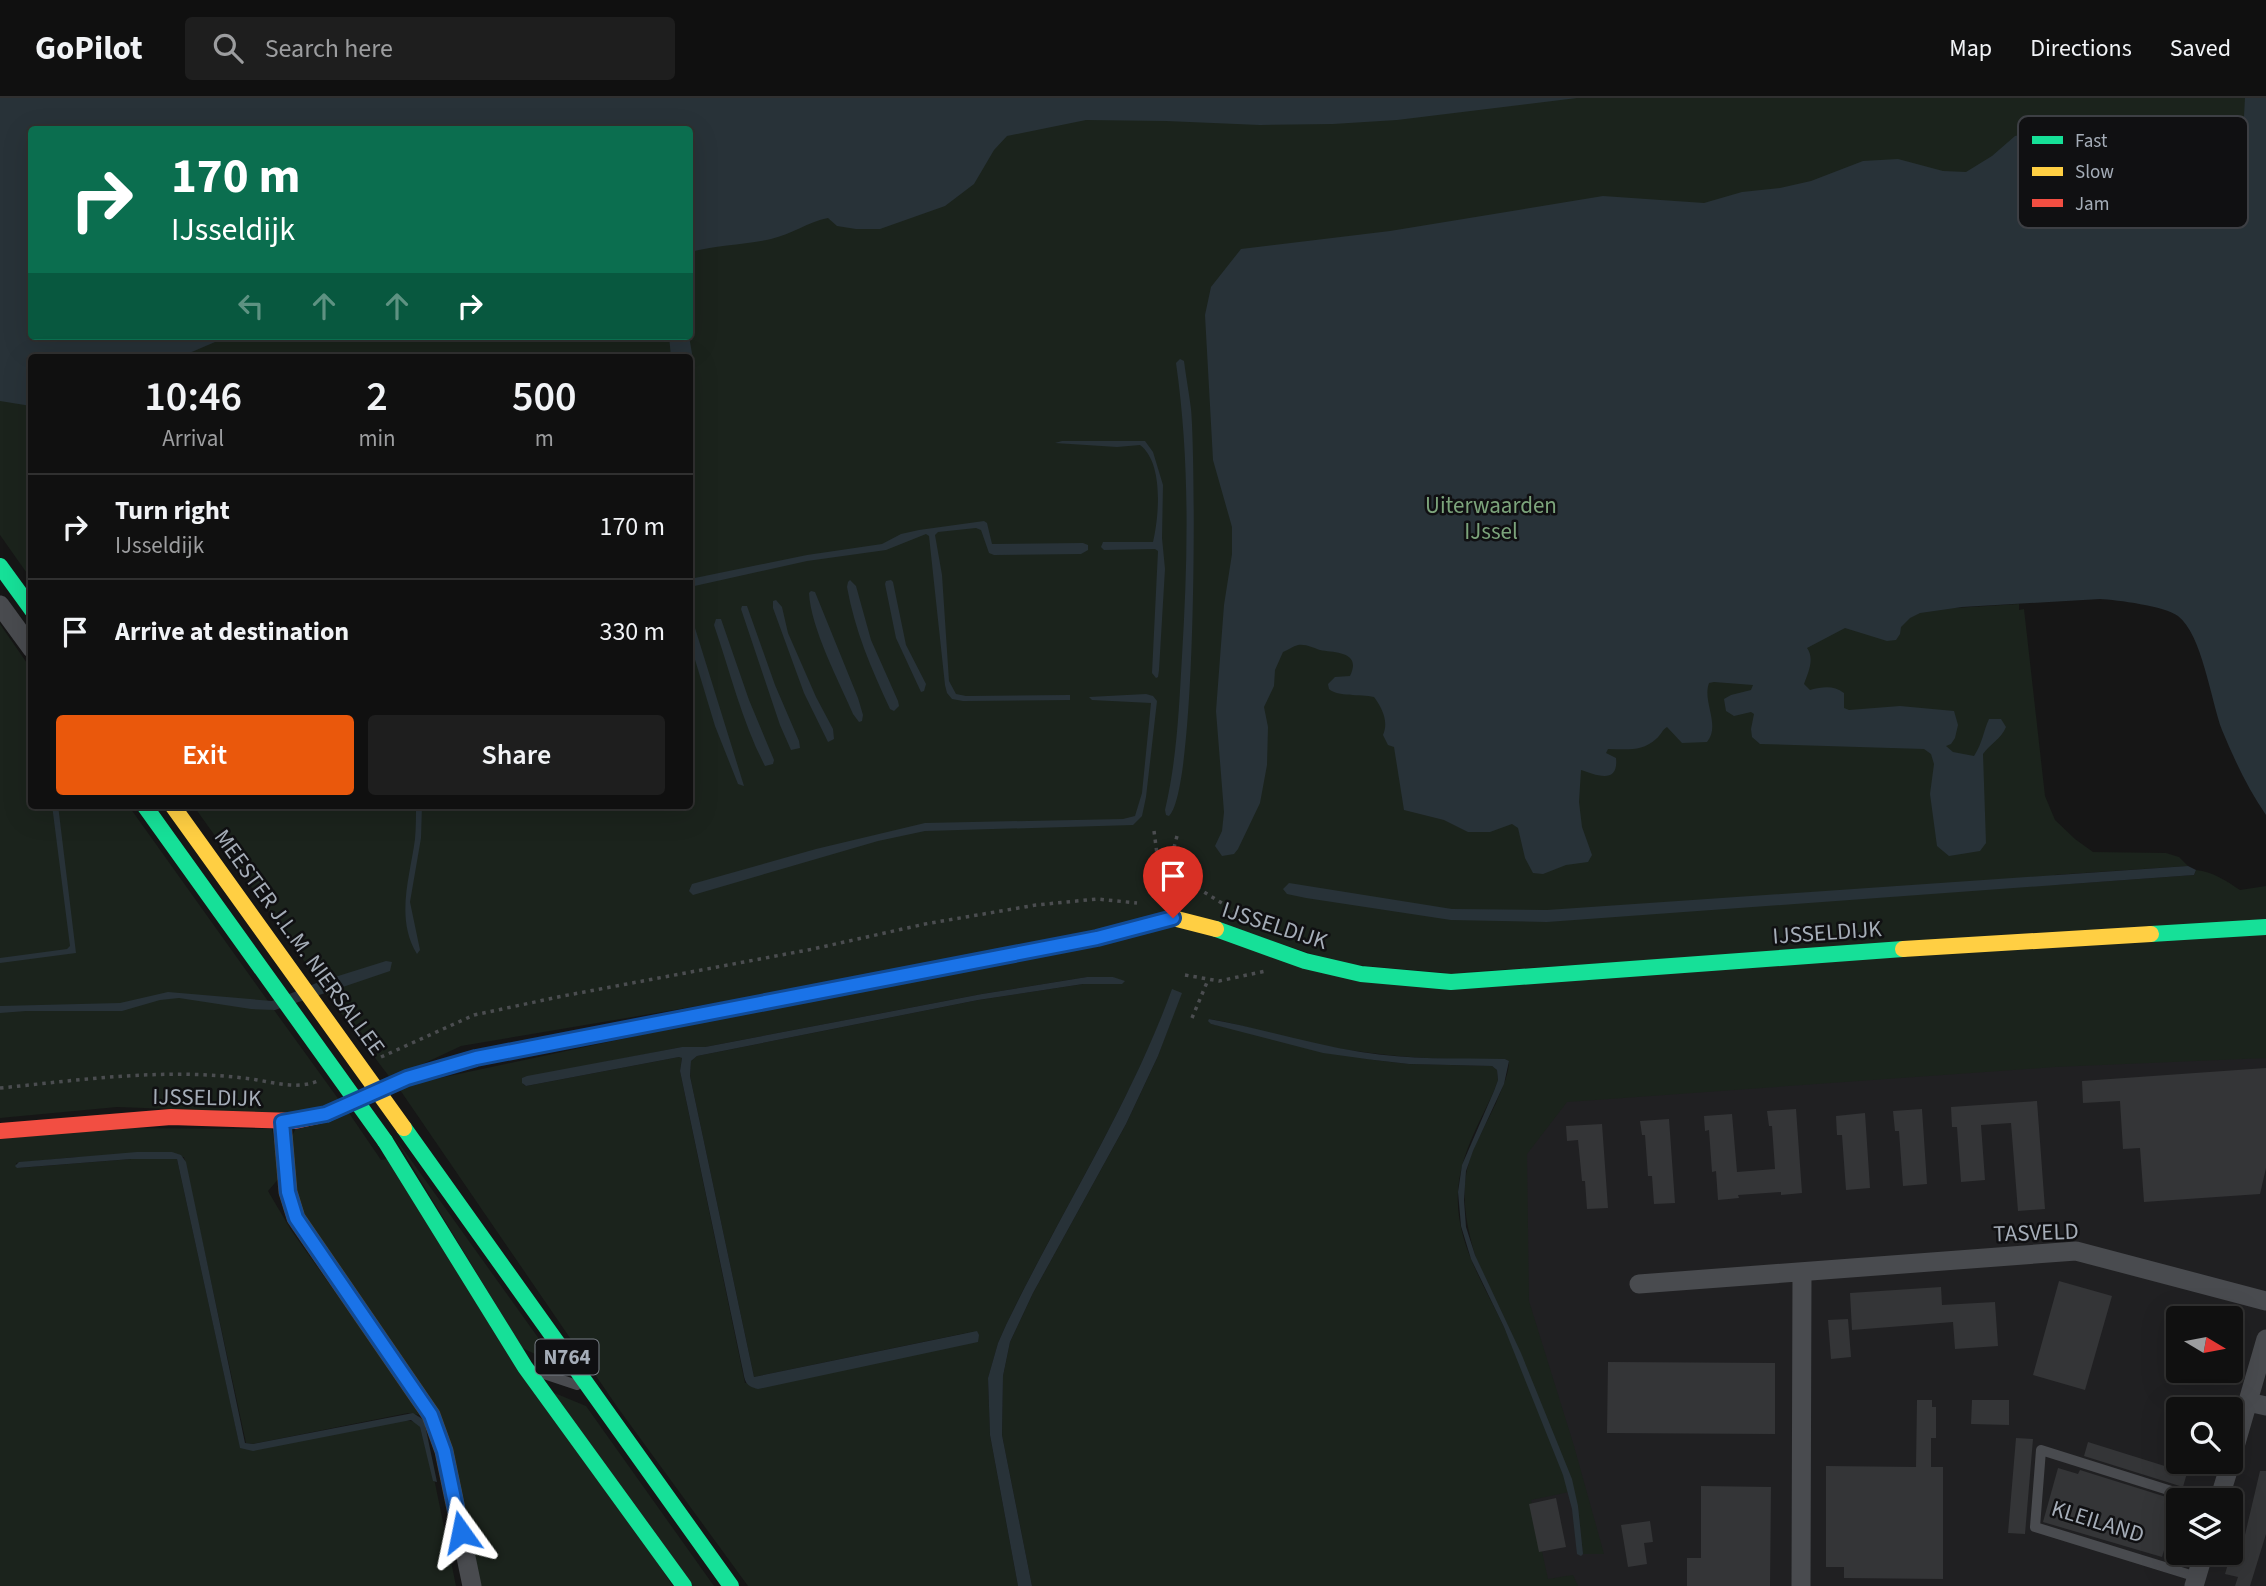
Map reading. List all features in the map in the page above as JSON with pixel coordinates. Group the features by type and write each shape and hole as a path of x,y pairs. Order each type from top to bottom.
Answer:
{"street":[{"path":"0,566 28,604"},
{"path":"0,606 28,644"},
{"name":"MEESTER J.L.M. NIERSALLEE","path":"147,809 386,1141 525,1367 684,1586"},
{"name":"MEESTER J.L.M. NIERSALLEE","path":"175,809 731,1586"},
{"name":"IJSSELDIJK","path":"0,1131 171,1117 255,1118 282,1122 326,1114 407,1078 476,1058 1097,938 1173,918 1199,923 1305,961 1338,969 1361,974 1451,982 1889,950 2266,927"},
{"path":"282,1122 287,1185 296,1218 422,1401 439,1434 472,1586"},
{"name":"TASVELD","path":"1639,1284 2076,1251 2266,1301"},
{"path":"1801,1586 1802,1272"},
{"path":"2243,1434 2257,1404 2266,1339"}],"lane":[{"path":"525,1367 591,1390"},
{"name":"KLEILAND","path":"2166,1490 2041,1450 2035,1527 2169,1568 2195,1581"}],"path":[{"path":"1177,836 1171,859 1178,876"},
{"path":"371,1061 474,1015 564,996 813,949 925,924 1037,905 1097,900 1141,905"},
{"path":"1192,1018 1208,980"},
{"path":"0,1088 183,1073 246,1078 286,1085 312,1084 324,1079"}],"shaded area":[{"path":"0,98 1577,98 1397,120 1333,124 1260,125 1086,120 1007,136 994,150 974,184 945,206 880,229 837,226 828,218 771,239 693,251 693,126 28,126 28,340 220,340 187,354 28,354 28,406 0,401"},
{"path":"2245,98 2266,98 2266,815 2242,774 2222,730 2200,652 2186,625 2178,616 2163,609 2100,599 1962,607 1920,613 1901,627 1896,640 1887,641 1845,628 1807,648 1811,661 1804,684 1810,690 1828,687 1840,690 1844,693 1844,708 1849,710 1900,706 1954,711 1958,725 1955,738 1946,746 1953,752 1974,756 1989,719 2001,719 2006,727 2004,731 1983,754 1986,843 1980,851 1949,856 1937,846 1930,794 1934,764 1931,754 1924,749 1760,744 1752,737 1754,714 1751,712 1734,716 1726,711 1724,699 1751,690 1753,685 1714,682 1709,683 1707,690 1712,728 1707,742 1682,743 1667,727 1645,746 1634,749 1608,749 1606,753 1616,758 1614,772 1604,776 1581,770 1579,802 1582,827 1592,855 1588,862 1566,865 1543,874 1533,873 1525,858 1518,828 1512,824 1490,832 1468,832 1444,820 1404,810 1394,747 1388,745 1383,735 1385,720 1377,701 1374,697 1333,692 1328,684 1335,677 1350,676 1353,668 1350,658 1301,645 1283,652 1275,670 1274,686 1264,707 1268,727 1267,765 1260,803 1238,849 1234,854 1222,856 1215,846 1222,831 1224,812 1216,711 1224,605 1232,554 1232,527 1213,460 1205,315 1211,287 1241,249 1390,231 1603,196 1704,203 1742,192 1811,181 1863,161 1898,159 1943,171 1966,172 2018,135 2018,228 2248,228 2248,116 2244,116"},
{"path":"669,340 690,340 692,354 671,354"},
{"path":"1180,359 1184,361 1191,409 1194,554 1190,690 1185,749 1178,793 1169,816 1165,810 1177,733 1186,583 1186,472 1176,363"},
{"path":"1145,441 1153,452 1163,485 1162,538 1165,569 1159,670 1156,678 1152,673 1158,551 1104,550 1101,547 1103,542 1153,542 1158,490 1153,464 1140,445 1117,447 1055,443"},
{"path":"984,521 987,523 992,544 1088,545 1088,550 1081,554 994,555 989,553 981,530 976,528 938,532 935,535 942,575 949,681 956,694 1070,695 1070,700 952,699 945,685 929,536 926,534 886,550 807,561 693,586 693,578 807,555 882,544 901,534"},
{"path":"850,580 856,586 871,640 898,701 899,706 894,711 890,709 883,694 859,634 847,587"},
{"path":"891,580 906,645 926,684 921,692 896,638 885,584"},
{"path":"811,591 815,592 858,698 862,721 859,722 853,714 820,638 811,607"},
{"path":"776,600 782,607 788,633 833,729 834,739 828,742 804,693 773,608 773,601"},
{"path":"742,606 747,606 800,748 791,750 780,725"},
{"path":"716,619 721,619 749,700 774,760 773,764 765,766 750,732 714,625"},
{"path":"693,624 744,786 738,784 715,726 693,653"},
{"path":"1146,694 1157,701 1146,797 1142,816 1133,825 925,831 878,841 693,895 689,891 692,884 816,849 925,823 1123,819 1135,816 1142,793 1151,703 1092,700 1089,697"},
{"path":"53,809 58,809 76,953 0,963 0,958 67,949 70,946"},
{"path":"416,809 422,809 421,838 410,902 420,950 417,954 410,940 405,912 415,839"},
{"path":"2188,866 2196,870 2194,875 1547,922 1451,920 1306,898 1287,894 1283,889 1289,883 1452,909 1547,910"},
{"path":"2266,952 2266,1586 1543,1586 1531,1576 1494,1144 1544,1061"},
{"path":"386,961 392,962 390,971 275,1010 179,998 160,1000 122,1011 0,1013 0,1006 120,1003 168,992 272,1001 319,982"},
{"path":"1087,977 1113,977 1125,981 1122,984 1083,984 978,1000 697,1056 691,1061 690,1076 754,1377 977,1331 979,1335 978,1342 758,1389 745,1381 680,1071 682,1058 526,1086 522,1083 522,1078 527,1076 682,1047 705,1047 982,994"},
{"path":"1172,989 1182,993 1158,1056 1126,1124 1033,1293 1010,1342 1003,1376 1002,1435 1032,1586 1018,1586 990,1435 988,1378 1006,1325 1136,1076"},
{"path":"1209,1019 1379,1055 1509,1061 1504,1084 1466,1171 1466,1227 1475,1255 1521,1353 1572,1479 1578,1506 1583,1554 1581,1556 1577,1554 1572,1509 1563,1475 1504,1327 1471,1259 1461,1226 1458,1192 1462,1165 1494,1091 1498,1080 1497,1070 1492,1066 1409,1064 1323,1053 1211,1024"},
{"path":"137,1152 172,1152 181,1155 186,1162 245,1443 253,1444 413,1413 424,1420 437,1482 433,1481 420,1427 411,1420 253,1451 240,1448 177,1159 15,1166 19,1162"}],"green space":[{"name":"Uiterwaarden IJssel","path":"798,98 2266,98 2248,127 2248,116 2018,116 2018,228 2186,228 1954,608 2019,604 2019,610 2024,609 2045,796 2055,820 2093,852 2166,853 2179,857 2188,866 2054,875 2054,885 2194,875 2196,870 2202,871 2220,877 2240,890 2266,886 2266,922 1448,973 1343,964 1195,916 828,984 461,1046 391,1079 325,992 330,990 319,982 196,809 693,809 693,354 58,354 84,340 693,340 693,129"},
{"path":"28,371 28,575 0,535 0,385"},
{"path":"0,624 28,665 28,809 131,809 268,1001 265,1001 270,1010 274,1010 342,1104 306,1114 117,1107 0,1118"},
{"path":"1167,922 1348,978 2266,931 2266,1058 2055,1067 1567,1102 1527,1154 1529,1301 1604,1554 1583,1554 1578,1506 1551,1439 1569,1492 1531,1500 1548,1579 1573,1575 1578,1586 1032,1586 1002,1435 1003,1376 1010,1342 1033,1293 1126,1124 1158,1056 1181,993 1172,990 1136,1076 1006,1325 988,1378 990,1435 1018,1586 748,1586 618,1408 398,1087","holes":["1087,977 1113,977 1122,984 1083,984 978,1000 697,1056 691,1061 690,1076 754,1377 976,1331 745,1383 680,1071 682,1058 526,1086 523,1084 523,1078 682,1047 705,1047 982,994","1209,1019 1308,1043 1357,1051 1431,1058 1509,1061 1508,1072 1496,1103 1472,1153 1466,1178 1465,1204 1475,1255 1510,1340 1472,1262 1458,1210 1462,1165 1494,1091 1498,1080 1497,1070 1492,1066 1409,1064 1374,1060 1211,1024"]},
{"path":"349,1113 381,1160 387,1159 673,1586 477,1586 446,1444 300,1215 291,1138 296,1128"},
{"path":"118,1128 272,1129 280,1177 268,1191 291,1230 404,1389 419,1415 408,1413 253,1444 246,1443 184,1157 76,1157 16,1163 18,1168 131,1159 177,1159 240,1447 404,1420 417,1422 435,1483 456,1586 0,1586 0,1139"},
{"path":"393,1135 557,1364 522,1348"},
{"path":"552,1392 586,1406 714,1586 691,1586"}],"building":[{"path":"2266,1068 2266,1168 2260,1194 2144,1202 2140,1148 2123,1149 2120,1101 2083,1103 2082,1081"},
{"path":"2037,1101 2045,1209 2018,1211 2011,1123 1981,1125 1985,1180 1961,1182 1957,1127 1952,1127 1951,1107"},
{"path":"1796,1109 1802,1193 1738,1195 1739,1198 1718,1200 1716,1171 1712,1172 1709,1130 1705,1131 1704,1116 1732,1114 1737,1172 1775,1169 1772,1126 1769,1126 1767,1111"},
{"path":"1922,1109 1927,1184 1903,1186 1899,1131 1895,1131 1893,1111"},
{"path":"1865,1113 1870,1188 1846,1190 1842,1135 1837,1135 1836,1116"},
{"path":"1669,1119 1675,1203 1654,1204 1652,1176 1648,1176 1645,1135 1642,1135 1640,1121"},
{"path":"1602,1124 1608,1208 1587,1209 1578,1140 1567,1141 1566,1126"},
{"path":"2059,1281 2112,1296 2085,1390 2033,1375"},
{"path":"1941,1287 1942,1305 1995,1302 1998,1346 1955,1349 1953,1322 1852,1330 1850,1293"},
{"path":"1848,1319 1851,1357 1831,1359 1828,1320"},
{"path":"1608,1362 1775,1363 1775,1434 1607,1433"},
{"path":"1917,1400 1932,1400 1932,1407 1936,1407 1936,1438 1931,1438 1931,1467 1943,1467 1943,1579 1844,1578 1844,1567 1826,1567 1826,1466 1916,1467"},
{"path":"1972,1400 2009,1400 2009,1425 1971,1424"},
{"path":"2016,1438 2033,1439 2025,1534 2008,1533"},
{"path":"2088,1442 2166,1466 2166,1474 2187,1474 2183,1487 2084,1456"},
{"path":"2058,1468 2078,1474 2080,1470 2166,1497 2166,1544 2162,1557 2043,1522"},
{"path":"2260,1471 2266,1471 2266,1534 2250,1586 2235,1586 2238,1577 2225,1574 2228,1565 2243,1565 2243,1543"},
{"path":"1701,1486 1771,1487 1770,1586 1687,1586 1687,1558 1701,1558"},
{"path":"1556,1498 1566,1547 1539,1552 1529,1504"},
{"path":"1650,1521 1653,1542 1644,1543 1647,1564 1628,1567 1621,1525"}],"traffic: fast":[{"path":"0,566 28,604"},
{"path":"147,809 385,1141"},
{"path":"2151,934 2266,927"},
{"path":"1216,929 1305,961 1361,974 1451,982 1903,949"},
{"path":"327,1114 407,1078 476,1058 911,974"},
{"path":"404,1128 731,1586"},
{"path":"385,1141 525,1367 684,1586"}],"traffic: slow":[{"path":"175,809 404,1128"},
{"path":"911,974 1097,938 1173,918 1216,929"},
{"path":"1903,949 2151,934"}],"traffic: jam":[{"path":"0,1131 171,1117 295,1121 327,1114"}],"route":[{"path":"461,1532 444,1451 431,1415 296,1218 288,1192 282,1122 326,1114 407,1078 476,1058 1097,938 1173,918"}]}
